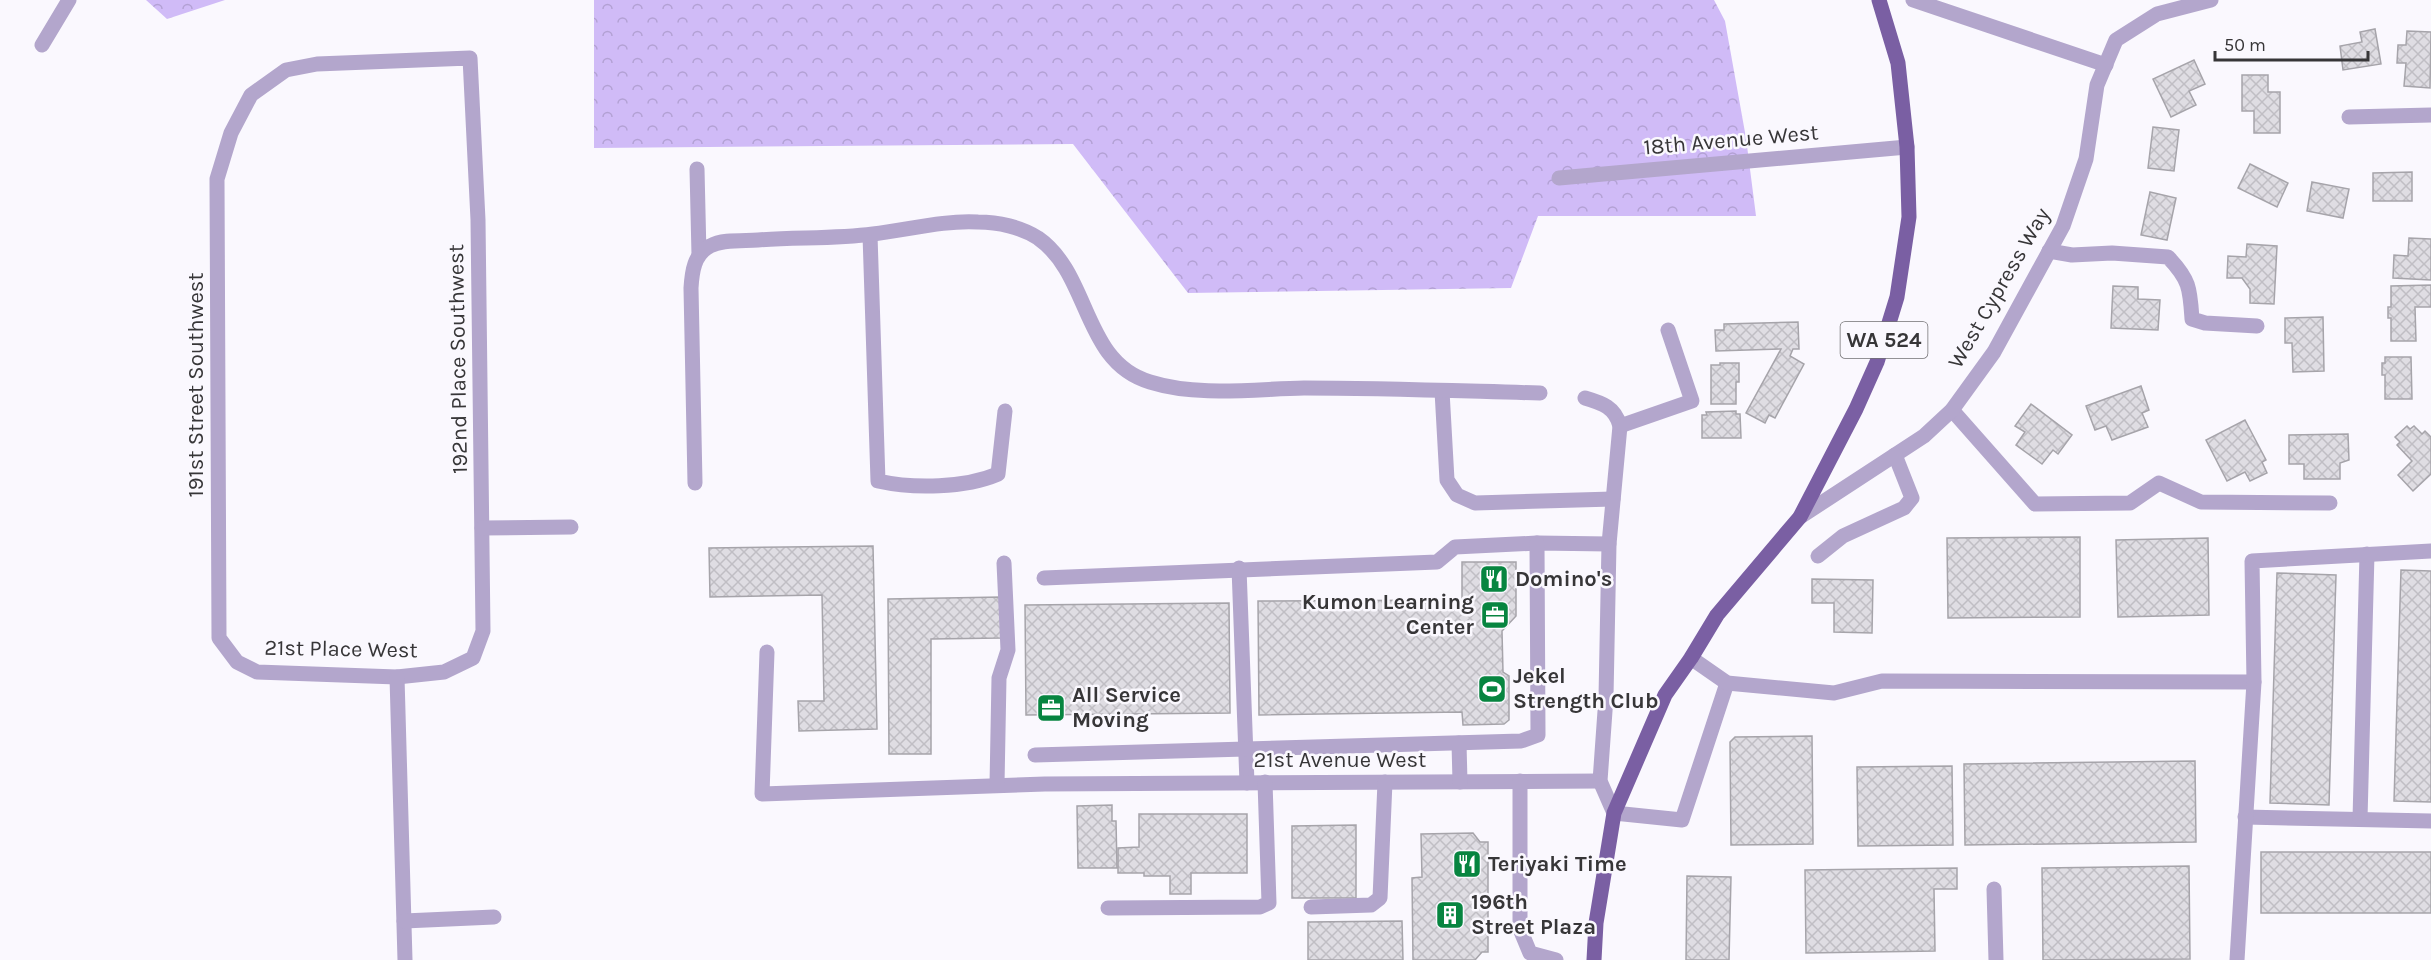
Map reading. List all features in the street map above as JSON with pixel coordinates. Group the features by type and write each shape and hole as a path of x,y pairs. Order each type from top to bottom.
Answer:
{"main road":[{"name":"WA 524","path":"1594,960 1596,923 1614,813 1665,695 1717,615 1800,517 1869,381 1898,297 1909,217 1907,147 1898,63 1879,0"}],"street":[{"path":"42,45 69,0"},
{"path":"1913,0 2106,65"},
{"name":"West Cypress Way","path":"1800,517 1924,436 1952,410 1994,352 2064,226 2086,159 2097,85 2116,40 2157,14 2211,0"},
{"name":"191st Street Southwest","path":"219,638 217,179 231,133 251,95 286,70 317,64 470,58"},
{"name":"192nd Place Southwest","path":"470,58 478,220 483,631 473,658"},
{"path":"2349,117 2431,115"},
{"name":"18th Avenue West","path":"1559,178 1907,147"},
{"path":"695,483 691,288 693,269 699,255 697,169"},
{"path":"699,255 710,246 724,242 870,235 966,221 1000,224 1038,238 1053,252 1074,284 1098,338 1111,358 1121,368 1150,382 1201,390 1307,388 1540,393"},
{"path":"870,235 878,481 944,485 979,482 999,474 1005,411"},
{"path":"2049,251 2072,255 2112,253 2168,258 2185,274 2191,298 2192,320 2257,326"},
{"path":"1620,426 1692,401 1668,330"},
{"path":"1442,391 1447,480 1457,495 1476,503 1613,499"},
{"path":"1585,398 1602,403 1617,414 1620,426 1609,544 1606,697 1600,781 1614,813 1682,820 1727,682"},
{"path":"1952,410 2035,504 2130,503 2159,483 2201,502 2330,503"},
{"path":"1818,556 1844,536 1904,508 1912,498 1895,455"},
{"path":"482,528 571,527"},
{"path":"1044,578 1239,568 1437,562 1455,547 1537,543 1609,544"},
{"path":"1035,755 1521,741 1538,735 1537,543"},
{"path":"2236,960 2254,682 2252,561 2431,551"},
{"path":"2360,819 2367,554"},
{"path":"997,785 999,678 1008,650 1004,563"},
{"path":"1239,568 1247,783"},
{"name":"21st Place West","path":"219,638 237,662 257,672 397,677 444,672 473,658"},
{"name":"21st Avenue West","path":"767,652 762,794 1045,784 1600,781"},
{"path":"1691,658 1727,682 1834,693 1881,681 2254,682"},
{"path":"397,677 405,960"},
{"path":"1459,743 1460,782"},
{"path":"1520,781 1520,929 1530,954 1556,960"},
{"path":"1108,908 1260,907 1269,903 1265,782"},
{"path":"1311,907 1371,905 1380,898 1385,782"},
{"path":"2246,817 2431,821"},
{"path":"1994,889 1996,960"},
{"path":"404,921 494,917"}],"green space":[{"path":"146,0 225,0 167,19"},
{"path":"594,0 1714,0 1725,21 1746,138 1756,216 1538,216 1511,288 1188,293 1073,144 594,148"}],"building":[{"path":"2375,29 2381,64 2343,70 2340,46 2362,42 2360,32"},
{"path":"2407,31 2431,32 2430,88 2404,86 2406,63 2397,63 2398,45 2406,45"},
{"path":"2194,60 2205,84 2189,91 2196,105 2171,117 2153,79"},
{"path":"2242,75 2268,75 2268,92 2280,92 2280,133 2254,133 2254,111 2242,111"},
{"path":"2153,127 2179,130 2174,171 2148,168"},
{"path":"2250,164 2288,183 2277,207 2238,188"},
{"path":"2412,172 2412,201 2373,201 2373,173"},
{"path":"2312,182 2349,189 2343,218 2307,211"},
{"path":"2150,192 2176,198 2167,240 2141,235"},
{"path":"2409,238 2431,239 2431,280 2393,278 2394,255 2408,256"},
{"path":"2247,244 2277,246 2274,304 2250,303 2250,289 2242,278 2227,278 2228,256 2246,257"},
{"path":"2431,285 2431,307 2415,307 2416,341 2391,341 2391,318 2388,318 2388,307 2391,307 2391,286"},
{"path":"2113,286 2138,287 2138,299 2160,300 2158,330 2111,328"},
{"path":"2323,317 2324,371 2293,372 2292,343 2285,343 2285,318"},
{"path":"1798,322 1799,349 1793,349 1790,356 1804,364 1775,418 1769,415 1765,423 1746,413 1781,349 1716,351 1715,330 1724,330 1724,324"},
{"path":"2385,357 2411,357 2412,399 2385,399 2385,375 2382,375 2382,363 2385,363"},
{"path":"1720,363 1739,363 1736,404 1711,404 1711,365 1720,365"},
{"path":"2141,386 2149,410 2142,413 2148,427 2112,440 2106,426 2095,430 2086,406"},
{"path":"2031,404 2072,435 2058,454 2053,450 2042,464 2016,445 2025,432 2015,426"},
{"path":"1736,411 1736,414 1740,414 1741,438 1702,438 1702,415 1707,415 1706,412"},
{"path":"2245,420 2266,460 2262,462 2267,473 2250,481 2245,472 2227,481 2206,440"},
{"path":"2407,426 2410,429 2414,426 2422,434 2425,431 2431,437 2431,474 2413,491 2398,475 2412,461 2397,445 2400,442 2395,437"},
{"path":"2348,434 2349,460 2340,463 2340,479 2304,479 2304,464 2289,464 2289,435"},
{"path":"2080,537 2080,617 1948,618 1947,538"},
{"path":"2208,538 2209,615 2118,617 2116,540"},
{"path":"873,546 877,729 799,731 798,701 824,701 822,595 710,597 709,548"},
{"path":"1462,562 1516,562 1516,616 1502,631 1503,672 1509,676 1509,720 1504,724 1463,725 1462,712 1259,715 1258,601 1462,600"},
{"path":"2401,570 2431,571 2431,802 2394,801"},
{"path":"2277,573 2336,575 2329,805 2270,803"},
{"path":"1812,579 1873,580 1872,633 1834,632 1834,603 1812,603"},
{"path":"1001,597 1001,638 931,639 931,754 889,754 888,599"},
{"path":"1229,603 1230,713 1026,715 1025,605"},
{"path":"1812,736 1813,844 1731,845 1730,742 1735,737"},
{"path":"2195,761 2196,842 1965,845 1964,764"},
{"path":"1952,766 1953,845 1858,846 1857,767"},
{"path":"1112,805 1112,821 1116,821 1117,868 1078,868 1077,806"},
{"path":"1139,814 1247,814 1247,873 1191,873 1191,894 1170,894 1170,876 1118,873 1118,848 1139,847"},
{"path":"1356,825 1356,898 1292,898 1292,826"},
{"name":"196th Street Plaza","path":"1473,833 1480,842 1488,842 1488,952 1482,952 1475,960 1413,960 1412,878 1422,877 1421,834"},
{"path":"2261,852 2431,852 2431,913 2261,913"},
{"path":"2189,866 2190,959 2043,960 2042,868"},
{"path":"1957,868 1957,889 1934,889 1935,951 1806,953 1805,870"},
{"path":"1687,876 1731,877 1729,960 1686,960"},
{"path":"1402,921 1403,960 1308,960 1308,922"}],"place":[{"name":"Domino's","path":"1494,579"},
{"name":"Kumon Learning Center","path":"1495,615"},
{"name":"Jekel Strength Club","path":"1492,689"},
{"name":"All Service Moving","path":"1051,708"},
{"name":"Teriyaki Time","path":"1467,864"},
{"name":"196th Street Plaza","path":"1450,915"}]}
